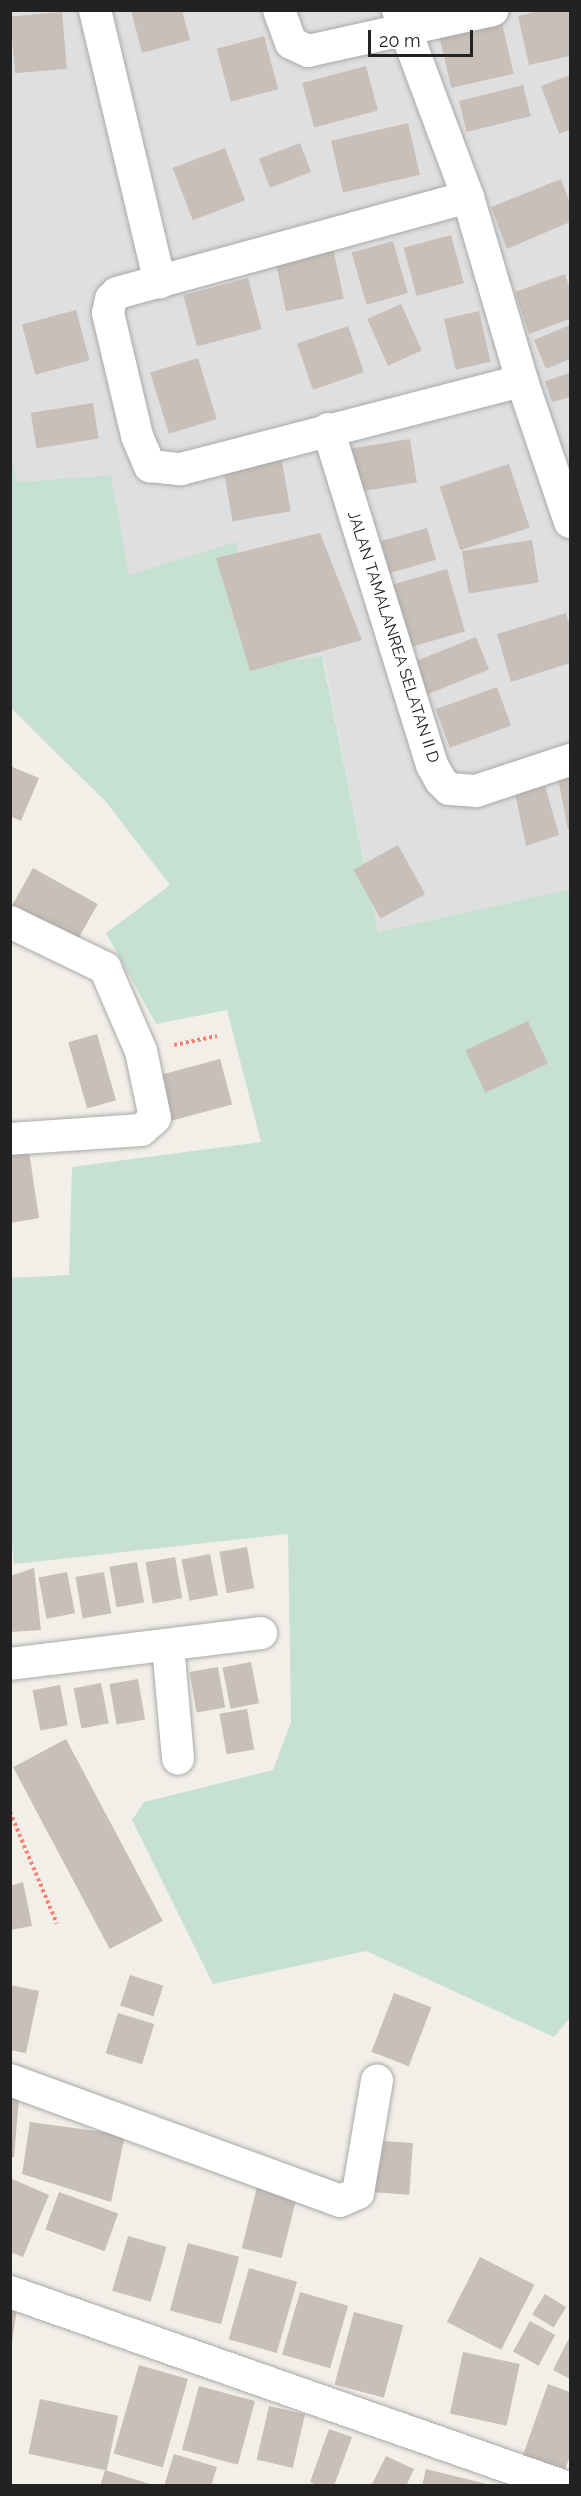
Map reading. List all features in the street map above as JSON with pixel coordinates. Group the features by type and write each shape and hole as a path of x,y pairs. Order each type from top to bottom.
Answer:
{"street":[{"path":"95,10 160,282"},
{"path":"279,10 291,43 301,50 326,49 401,21 493,10"},
{"path":"401,21 468,197 522,381 570,522"},
{"path":"468,197 160,282 125,288 108,307 137,436 150,466 158,470 181,469 328,429 522,381"},
{"name":"JALAN TAMALANREA SELATAN II D","path":"328,429 432,765 441,781 449,789 476,791 570,760"},
{"path":"10,922 105,968 141,1051 154,1105 155,1119 149,1127 10,1139"},
{"path":"10,1664 261,1633"},
{"path":"168,1646 178,1759"},
{"path":"10,2080 340,2201 358,2193 376,2081"},
{"path":"10,2292 563,2486"}],"path":[{"path":"141,1051 217,1036"},
{"path":"10,1812 57,1924"}],"shaded area":[{"path":"10,11 570,11 570,889 378,932 323,657 261,665 129,575 111,475 18,482 10,450"}],"green space":[{"path":"10,450 18,482 111,475 129,575 236,542 261,665 322,656 378,932 570,889 570,2018 554,2037 366,1951 213,1984 132,1820 144,1802 273,1770 291,1722 288,1534 14,1564 10,1521 11,1278 69,1275 72,1167 261,1142 227,1010 156,1024 106,933 170,885 107,803 11,708"}],"building":[{"path":"131,10 182,10 190,40 142,53"},
{"path":"543,10 570,10 570,56 529,65 518,16"},
{"path":"62,12 67,69 15,73 10,17"},
{"path":"502,23 514,74 451,88 440,37"},
{"path":"264,36 278,89 231,102 217,49"},
{"path":"366,66 378,110 314,128 302,83"},
{"path":"570,75 570,129 559,134 541,86"},
{"path":"523,85 531,116 467,132 459,101"},
{"path":"408,123 420,175 343,192 331,141"},
{"path":"300,143 311,172 270,188 259,159"},
{"path":"225,148 245,200 193,220 173,168"},
{"path":"561,179 570,203 570,222 507,249 491,207"},
{"path":"451,235 464,283 417,296 404,248"},
{"path":"393,241 408,293 367,305 352,253"},
{"path":"333,248 344,299 286,311 275,260"},
{"path":"565,274 570,289 570,319 529,334 515,292"},
{"path":"248,278 262,329 197,347 183,295"},
{"path":"401,304 422,351 388,366 367,319"},
{"path":"76,310 89,360 35,375 22,324"},
{"path":"479,311 491,362 456,370 444,319"},
{"path":"570,325 570,359 546,369 534,340"},
{"path":"348,326 364,372 313,390 297,344"},
{"path":"198,358 217,419 169,434 150,373"},
{"path":"570,373 570,397 552,402 545,381"},
{"path":"93,403 99,439 36,448 31,413"},
{"path":"410,439 417,482 351,493 344,449"},
{"path":"281,456 291,511 233,521 223,466"},
{"path":"509,464 530,528 460,550 440,487"},
{"path":"427,528 436,560 390,573 381,541"},
{"path":"320,533 362,640 250,671 216,558"},
{"path":"532,540 539,582 469,594 462,551"},
{"path":"447,569 465,631 410,647 392,585"},
{"path":"566,613 570,627 570,663 511,682 497,634"},
{"path":"476,637 489,669 425,695 412,663"},
{"path":"497,687 511,726 450,748 436,709"},
{"path":"10,766 39,778 21,821 10,816"},
{"path":"570,775 570,829 568,830 558,778"},
{"path":"545,786 559,835 526,846 515,793"},
{"path":"398,845 425,894 381,919 353,870"},
{"path":"33,868 98,904 77,941 13,905"},
{"path":"528,1021 548,1064 485,1093 465,1050"},
{"path":"97,1034 116,1100 87,1109 68,1042"},
{"path":"220,1059 232,1104 169,1121 157,1076"},
{"path":"28,1145 39,1218 10,1223 10,1147"},
{"path":"247,1547 254,1588 227,1593 219,1552"},
{"path":"210,1554 218,1595 190,1601 182,1560"},
{"path":"175,1557 182,1598 153,1604 145,1562"},
{"path":"137,1562 144,1602 117,1607 109,1567"},
{"path":"34,1568 41,1630 10,1632 10,1576"},
{"path":"67,1572 75,1613 47,1619 39,1578"},
{"path":"104,1572 111,1613 83,1618 75,1577"},
{"path":"251,1662 259,1703 231,1709 223,1668"},
{"path":"218,1667 225,1707 197,1712 189,1672"},
{"path":"138,1679 145,1719 117,1724 109,1684"},
{"path":"101,1683 109,1723 81,1729 74,1688"},
{"path":"60,1685 68,1725 40,1731 33,1690"},
{"path":"247,1709 254,1749 227,1754 219,1714"},
{"path":"66,1739 163,1921 110,1949 13,1767"},
{"path":"23,1882 32,1926 10,1930 10,1886"},
{"path":"130,1975 163,1986 153,2016 120,2005"},
{"path":"10,1985 39,1991 26,2053 10,2050"},
{"path":"394,1993 431,2007 409,2066 371,2052"},
{"path":"118,2013 154,2024 142,2064 106,2053"},
{"path":"10,2087 20,2087 14,2157 10,2157"},
{"path":"30,2122 125,2135 111,2202 22,2174"},
{"path":"371,2140 413,2143 409,2195 367,2192"},
{"path":"10,2178 49,2195 23,2257 10,2252"},
{"path":"257,2187 297,2197 282,2258 242,2248"},
{"path":"59,2192 118,2214 105,2251 45,2230"},
{"path":"128,2236 166,2247 151,2302 112,2291"},
{"path":"188,2243 239,2257 221,2324 170,2311"},
{"path":"480,2257 534,2285 501,2350 447,2322"},
{"path":"249,2268 297,2282 277,2353 229,2339"},
{"path":"300,2292 348,2306 330,2368 282,2354"},
{"path":"545,2294 566,2307 553,2328 532,2314"},
{"path":"10,2300 18,2301 12,2342 10,2342"},
{"path":"354,2312 403,2325 384,2398 335,2384"},
{"path":"530,2321 555,2335 538,2366 513,2352"},
{"path":"570,2336 570,2379 553,2370"},
{"path":"463,2352 520,2364 507,2426 450,2414"},
{"path":"139,2365 188,2379 163,2467 114,2453"},
{"path":"548,2384 570,2392 570,2456 565,2470 523,2455"},
{"path":"199,2386 255,2401 238,2465 182,2450"},
{"path":"40,2399 118,2416 107,2470 28,2454"},
{"path":"269,2406 305,2414 293,2468 257,2460"},
{"path":"329,2429 352,2437 334,2486 319,2486 310,2482"},
{"path":"174,2454 217,2467 211,2486 164,2486"},
{"path":"386,2456 414,2469 406,2486 371,2486"},
{"path":"426,2469 487,2484 487,2486 422,2486"},
{"path":"105,2470 153,2485 153,2486 100,2486"}]}
